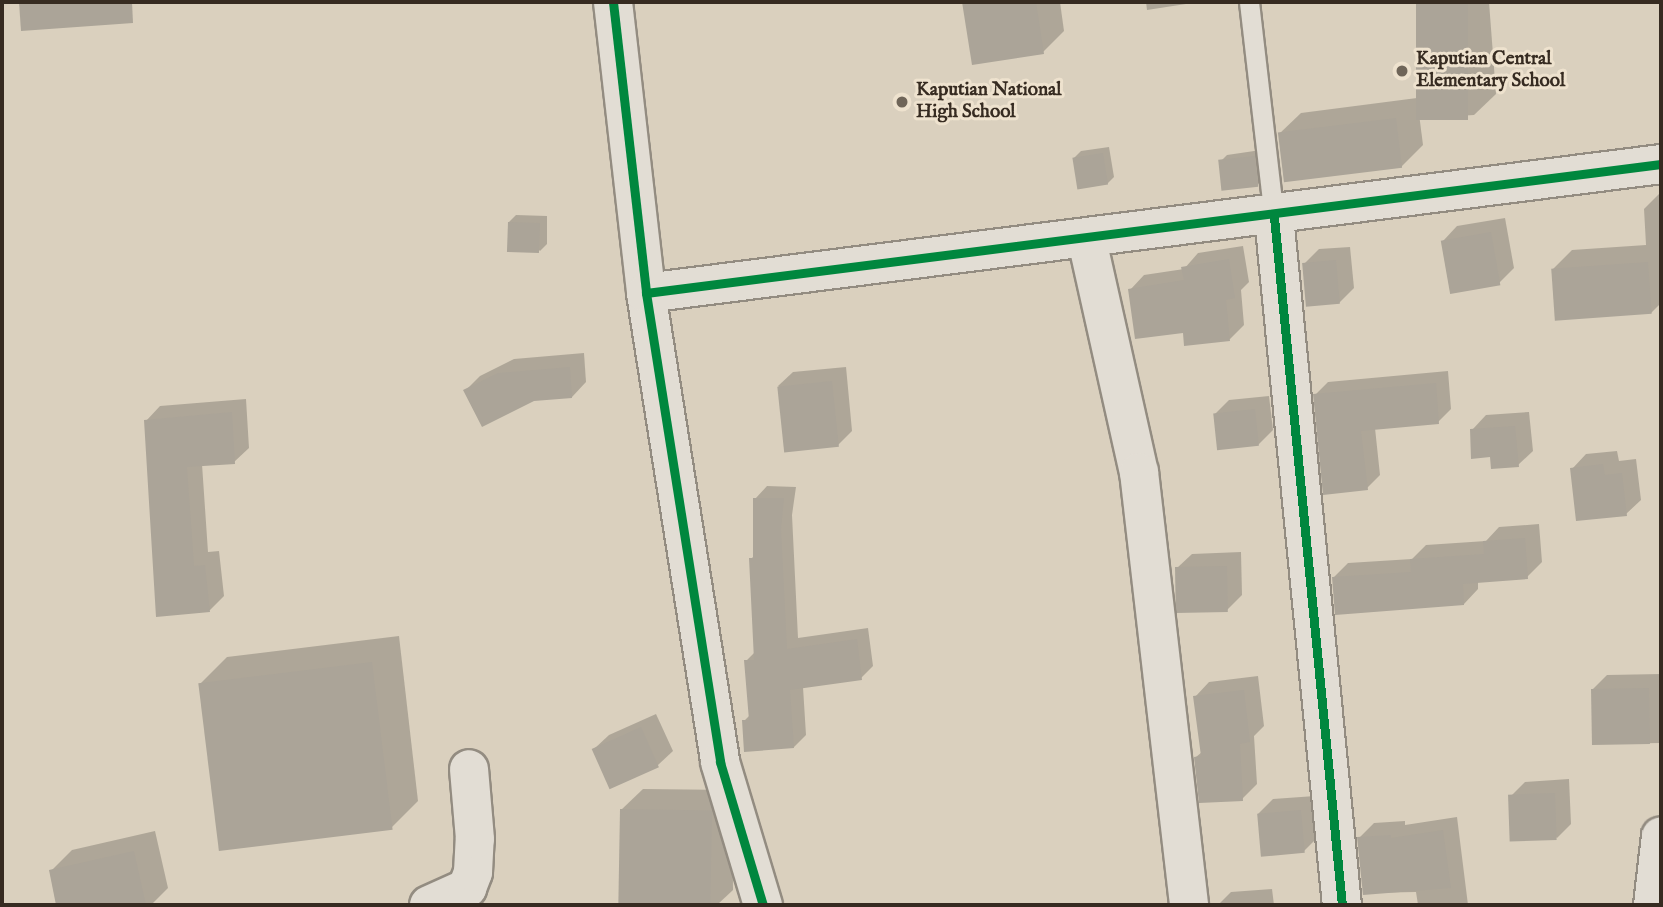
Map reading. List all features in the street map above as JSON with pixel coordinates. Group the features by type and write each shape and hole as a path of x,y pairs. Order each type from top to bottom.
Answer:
{"street":[{"path":"613,2 646,293 720,762 763,905"},
{"path":"646,293 1274,217 1661,164"},
{"path":"1274,217 1342,905"},
{"path":"1087,240 1139,472 1189,905"},
{"path":"429,905 467,888 473,872 475,839 469,769"},
{"path":"1653,905 1661,836"}],"lane":[{"path":"1249,2 1274,217"}],"building":[{"path":"19,2 132,2 133,23 21,31"},
{"path":"962,2 1036,2 1044,54 972,65"},
{"path":"1416,2 1468,2 1468,120 1416,120"},
{"path":"1396,118 1402,168 1284,182 1278,133"},
{"path":"1103,153 1108,185 1077,189 1072,158"},
{"path":"1255,156 1258,187 1221,191 1218,160"},
{"path":"508,222 540,223 539,253 507,252"},
{"path":"1491,232 1500,285 1450,294 1441,241"},
{"path":"1229,259 1235,298 1226,300 1230,341 1184,346 1183,333 1135,339 1128,289 1184,280 1181,267"},
{"path":"1336,260 1340,304 1306,307 1302,263"},
{"path":"1648,262 1652,314 1555,321 1551,269"},
{"path":"570,367 572,398 534,401 482,427 463,390 498,373"},
{"path":"832,381 839,447 784,452 777,387"},
{"path":"1436,383 1439,424 1361,431 1368,490 1323,495 1313,394"},
{"path":"1255,409 1259,446 1217,450 1213,413"},
{"path":"232,412 235,464 187,467 194,566 205,565 210,612 156,617 144,420"},
{"path":"1515,426 1519,467 1491,469 1490,457 1471,459 1470,429"},
{"path":"1603,464 1605,475 1622,473 1627,516 1576,521 1570,468"},
{"path":"753,498 784,498 781,529 787,649 857,639 862,680 790,690 794,748 744,752 742,720 749,720 744,660 754,660 749,558 753,558"},
{"path":"1525,538 1528,579 1463,584 1464,605 1335,615 1332,577 1411,572 1410,559 1484,554 1483,541"},
{"path":"1227,566 1228,612 1176,613 1175,567"},
{"path":"372,662 393,830 219,851 198,683"},
{"path":"1649,688 1650,744 1592,745 1591,689"},
{"path":"1244,690 1250,742 1240,744 1243,801 1199,803 1194,757 1201,756 1193,696"},
{"path":"641,727 659,767 610,789 592,749"},
{"path":"1555,793 1557,840 1510,842 1508,795"},
{"path":"620,809 712,811 710,905 618,905"},
{"path":"1301,810 1305,853 1261,857 1257,814"},
{"path":"1443,830 1451,888 1363,895 1357,837 1391,835 1391,838"},
{"path":"134,851 146,905 56,905 49,870"}],"cycle path":[{"path":"613,2 646,293 720,762 763,905"},
{"path":"646,293 1661,164"},
{"path":"1274,217 1342,905"}],"place":[{"name":"Kaputian Central Elementary School","path":"1402,71"},
{"name":"Kaputian National High School","path":"902,102"}]}
